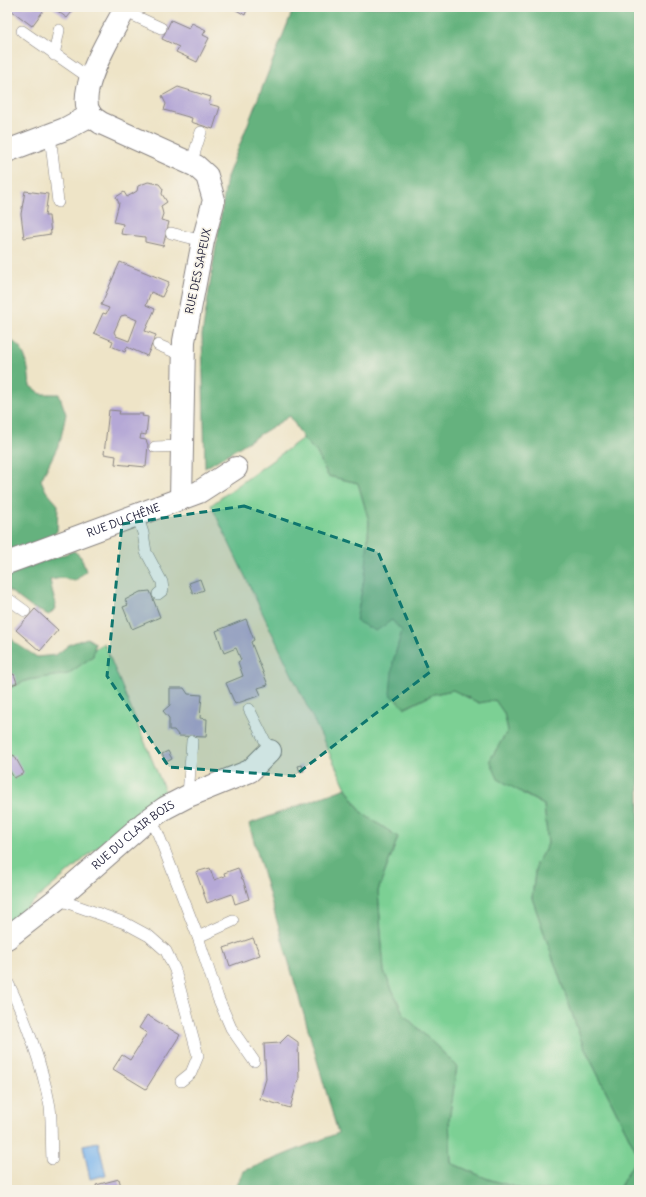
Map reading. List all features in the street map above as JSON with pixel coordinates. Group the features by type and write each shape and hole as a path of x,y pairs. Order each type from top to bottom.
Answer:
{"street":[{"path":"7,151 50,135 91,115 87,105 87,92 91,79 97,63 125,9"},
{"name":"RUE DES SAPEUX","path":"91,115 101,123 191,164 207,176 214,200 203,241 184,341 180,499"},
{"name":"RUE DU CHÊNE","path":"7,563 199,492 236,468"},
{"name":"RUE DU CLAIR BOIS","path":"7,938 57,899 151,818 188,796 250,772 270,751"}],"lane":[{"path":"125,9 161,28"},
{"path":"54,55 59,30"},
{"path":"22,31 54,55 91,79"},
{"path":"191,164 201,132"},
{"path":"50,135 58,202"},
{"path":"171,233 203,241"},
{"path":"158,345 184,356"},
{"path":"155,447 182,446"},
{"path":"137,515 143,533 146,552 162,582 164,590 158,594"},
{"path":"7,598 25,611"},
{"path":"249,709 270,751"},
{"path":"188,796 192,741"},
{"path":"151,818 198,937 218,998 231,1028 254,1062"},
{"path":"57,899 125,923 149,936 166,951 175,970 198,1056 191,1073 181,1081"},
{"path":"198,937 233,921"},
{"path":"7,981 16,998 40,1066 50,1107 52,1159"}],"highlighted area":[{"path":"244,506 378,552 430,672 294,776 169,767 107,676 122,524"}],"green space":[{"path":"294,7 639,7 639,1190 618,1190 638,1155 583,1045 532,898 536,864 548,844 544,805 498,779 490,760 508,730 504,713 495,700 479,703 453,690 434,694 405,708 390,694 393,662 402,631 392,620 376,631 356,621 366,569 369,521 358,483 328,476 317,453 303,438 290,416 205,468 202,335 227,177"},
{"path":"7,338 19,346 23,352 27,364 30,386 41,394 59,394 66,414 60,442 41,480 46,491 58,505 57,531 52,537 7,553"},
{"path":"303,438 317,453 328,476 358,483 369,521 366,569 356,621 392,620 402,631 393,662 406,708 434,694 453,690 479,703 495,700 504,713 508,730 490,760 523,794 544,805 548,844 536,864 532,898 583,1045 638,1155 618,1190 525,1190 488,1179 451,1163 449,1120 457,1066 404,1015 384,972 378,891 398,837 362,813 346,788 211,505"},
{"path":"74,551 81,557 86,571 75,581 62,578 50,580 56,608 49,615 31,607 7,589 9,573"},
{"path":"7,632 15,643 37,657 56,655 70,644 87,638 95,643 93,656 68,674 28,680 7,689"},
{"path":"104,643 167,796 139,812 7,924 7,689 28,680 68,674 93,656 94,649"},
{"path":"346,788 362,813 398,837 378,891 384,972 404,1015 457,1066 449,1120 451,1163 488,1179 525,1190 234,1190 244,1171 338,1133 249,824"}],"water":[{"path":"98,1142 106,1175 90,1179 83,1145"}],"building":[{"path":"7,7 46,7 32,26"},
{"path":"52,7 76,7 67,18"},
{"path":"231,7 248,7 245,15"},
{"path":"171,20 189,28 192,23 206,30 203,35 209,38 197,62 176,52 179,47 162,39"},
{"path":"178,87 211,97 209,104 220,107 213,129 191,122 192,118 164,110 166,104 162,96"},
{"path":"148,182 159,184 163,189 162,194 167,202 161,206 163,214 161,220 169,222 163,246 145,242 145,237 121,234 123,224 114,222 119,203 116,197 124,192 127,197 137,191 138,186"},
{"path":"25,191 48,194 45,216 49,216 51,234 24,238 21,214"},
{"path":"120,262 169,282 162,297 151,292 146,305 155,309 145,331 156,335 147,356 127,347 125,352 111,346 113,341 94,333 103,313 106,314 109,308 101,305","holes":["125,315 137,320 129,341 116,336 114,332 121,316"]},
{"path":"109,410 120,411 119,414 143,414 142,416 148,417 146,435 141,434 140,439 146,440 148,445 146,467 115,464 116,456 104,454"},
{"path":"200,579 204,590 193,594 189,583"},
{"path":"150,591 160,617 132,629 123,607 128,605 125,600 140,592"},
{"path":"35,609 58,630 40,651 16,630"},
{"path":"246,619 254,640 251,642 268,685 258,688 261,695 235,704 226,683 243,676 238,662 241,660 236,648 224,653 216,631"},
{"path":"14,674 17,683 7,686 7,676"},
{"path":"170,688 184,688 188,694 202,695 200,718 207,719 206,737 179,736 174,730 169,730 169,718 163,711 170,705"},
{"path":"168,751 172,759 166,762 162,754"},
{"path":"14,755 24,773 14,778 7,766 7,758"},
{"path":"302,765 304,771 300,772 298,766"},
{"path":"210,868 214,880 225,876 224,873 238,868 249,899 235,904 232,894 207,903 196,872"},
{"path":"253,938 260,955 230,966 224,948"},
{"path":"147,1015 180,1035 146,1089 113,1069 122,1055 130,1060 147,1033 139,1028"},
{"path":"288,1035 298,1042 299,1080 290,1108 260,1099 266,1079 264,1044 280,1043"},
{"path":"119,1179 122,1190 97,1190 96,1185"}]}
